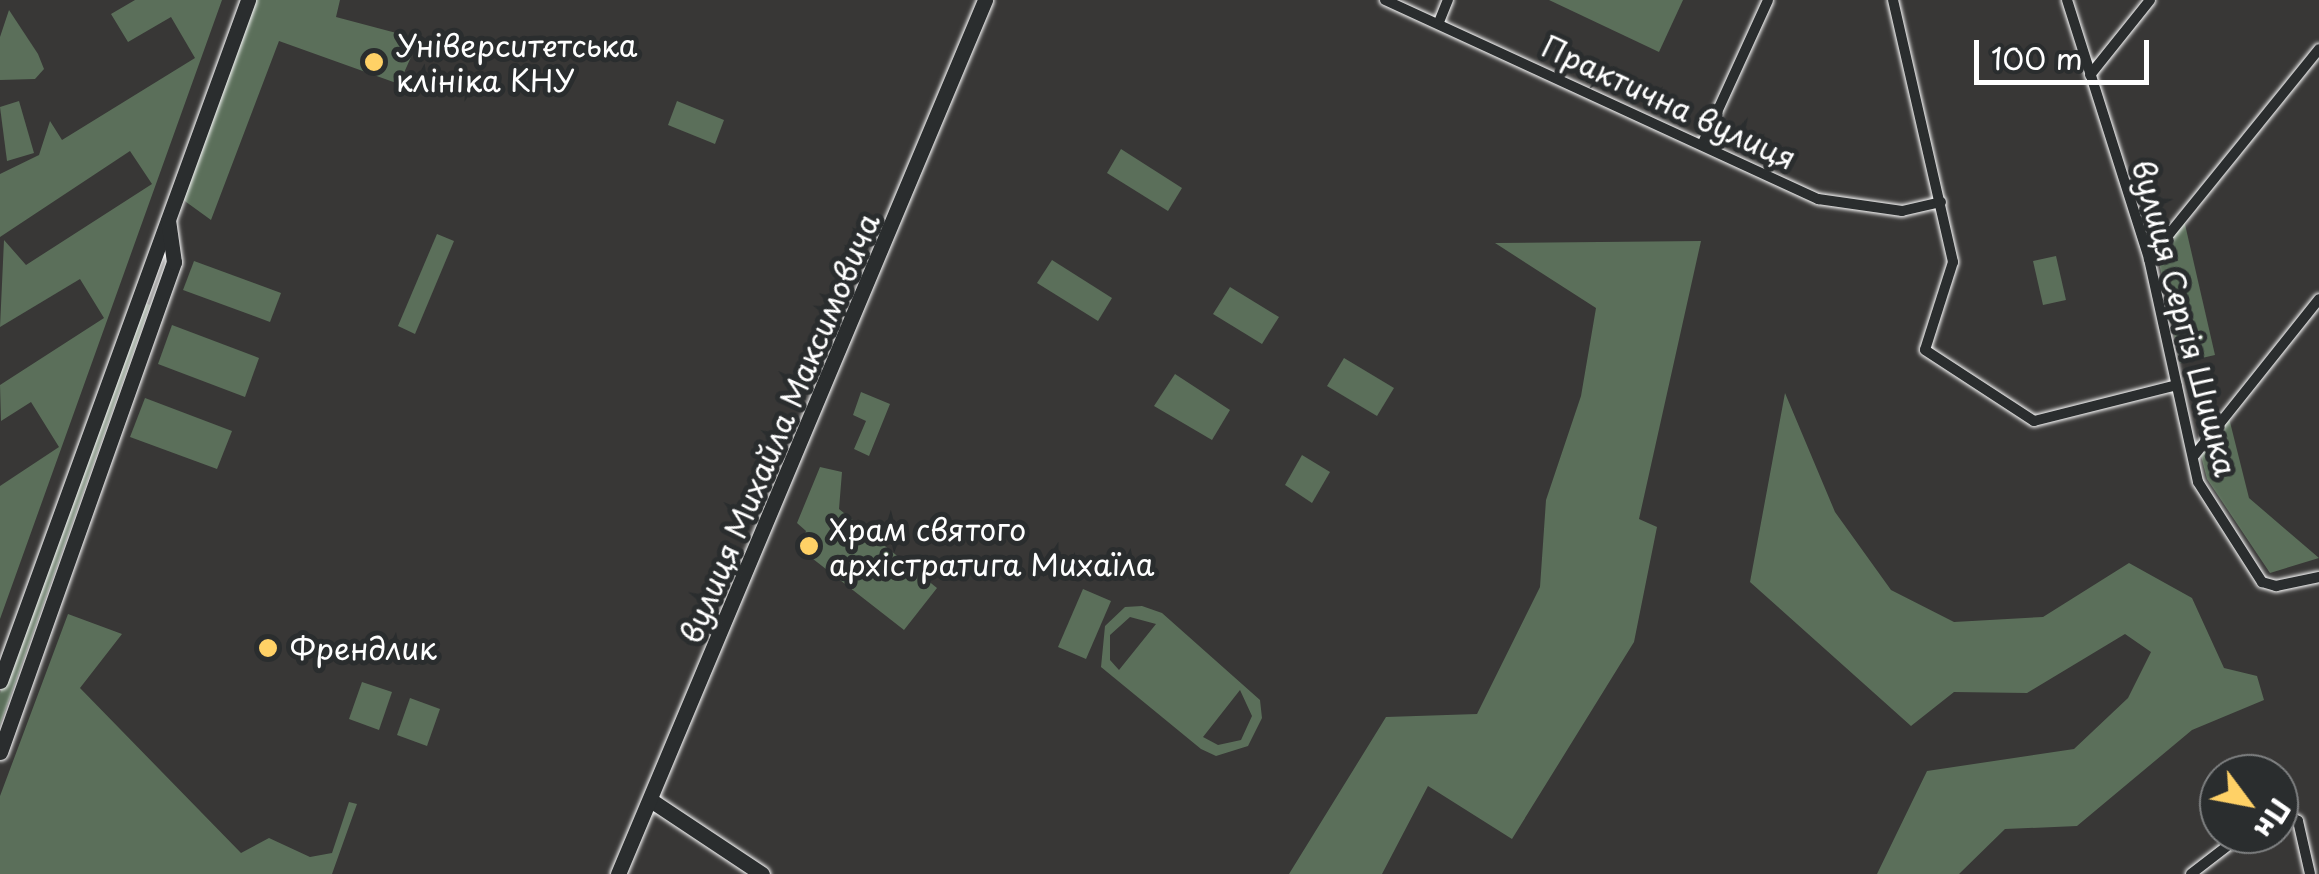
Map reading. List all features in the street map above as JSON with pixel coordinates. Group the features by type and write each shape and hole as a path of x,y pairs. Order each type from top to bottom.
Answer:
{"street":[{"path":"0,681 248,0"},
{"name":"вулиця Михайла Максимовича","path":"618,874 652,801 986,0"},
{"name":"Практична вулиця","path":"1385,0 1818,199 1902,211 1940,202"},
{"path":"1438,22 1448,0"},
{"path":"1702,144 1768,0"},
{"path":"1893,0 1952,262 1925,350 2034,421 2177,386"},
{"name":"вулиця Сергія Шишка","path":"2067,0 2149,259 2198,482 2262,582 2276,586 2319,577"},
{"path":"2090,75 2150,0"},
{"path":"2149,259 2319,48"},
{"path":"0,752 174,262 168,220"},
{"path":"2193,457 2319,298"},
{"path":"652,801 762,874"},
{"path":"2299,825 2310,874"},
{"path":"2192,874 2218,854"}],"green space":[{"path":"135,0 222,0 0,619 0,486 59,447 31,402 1,421 0,385 104,318 80,279 0,327 4,240 26,265 152,184 130,151 0,237 0,174 39,155 50,121 62,140 195,58 171,17 128,42 111,14"},
{"path":"255,0 340,0 336,17 419,39 399,84 279,41 211,220 182,199"},
{"path":"1549,0 1683,0 1659,52"},
{"path":"9,10 44,69 35,79 0,80 0,37"},
{"path":"19,101 34,153 7,161 0,107"},
{"path":"677,101 724,120 715,144 668,125"},
{"path":"1121,149 1182,188 1168,211 1107,173"},
{"path":"2184,220 2215,355 2180,363 2157,253"},
{"path":"437,234 454,241 415,334 398,326"},
{"path":"1701,241 1639,519 1657,527 1634,642 1512,839 1428,786 1382,874 1289,874 1386,717 1477,714 1540,587 1546,500 1581,396 1596,308 1495,243"},
{"path":"2056,256 2066,300 2043,305 2033,261"},
{"path":"1052,260 1112,298 1098,321 1037,283"},
{"path":"194,261 281,293 270,322 183,290"},
{"path":"1230,287 1279,317 1262,344 1213,314"},
{"path":"141,302 150,305 0,725 0,693"},
{"path":"172,325 259,358 245,397 158,364"},
{"path":"1344,358 1394,388 1377,416 1327,386"},
{"path":"1175,374 1230,410 1212,440 1154,406"},
{"path":"861,392 890,404 869,456 854,449 866,421 853,415"},
{"path":"1785,393 1835,512 1891,590 1954,622 2043,617 2129,563 2192,598 2224,668 2257,676 2264,700 2192,730 2077,826 2005,829 1959,874 1877,874 1927,771 2074,749 2128,698 2151,652 2125,634 2027,693 1954,692 1911,726 1750,582"},
{"path":"145,398 232,431 217,469 130,437"},
{"path":"2229,418 2249,498 2319,558 2270,573 2207,479 2201,456"},
{"path":"1302,455 1330,472 1312,503 1285,485"},
{"path":"820,467 842,472 839,509 937,588 904,630 799,548 806,531 797,523"},
{"path":"1083,589 1111,601 1086,659 1058,647"},
{"path":"1142,606 1162,613 1260,700 1262,718 1248,746 1216,756 1201,749 1101,667 1105,626 1125,607","holes":["1130,617 1156,624 1119,670 1110,660 1110,635","1240,690 1252,716 1241,740 1218,745 1203,737"]},
{"path":"68,614 122,634 80,688 241,853 269,838 310,857 332,853 349,802 357,804 332,874 0,874 0,796"},
{"path":"362,682 392,692 379,730 349,719"},
{"path":"410,698 440,709 427,746 397,735"}],"place":[{"name":"Університетська клініка КНУ","path":"374,62"},
{"name":"Храм святого архістратига Михаїла","path":"809,546"},
{"name":"Френдлик","path":"268,648"}]}
